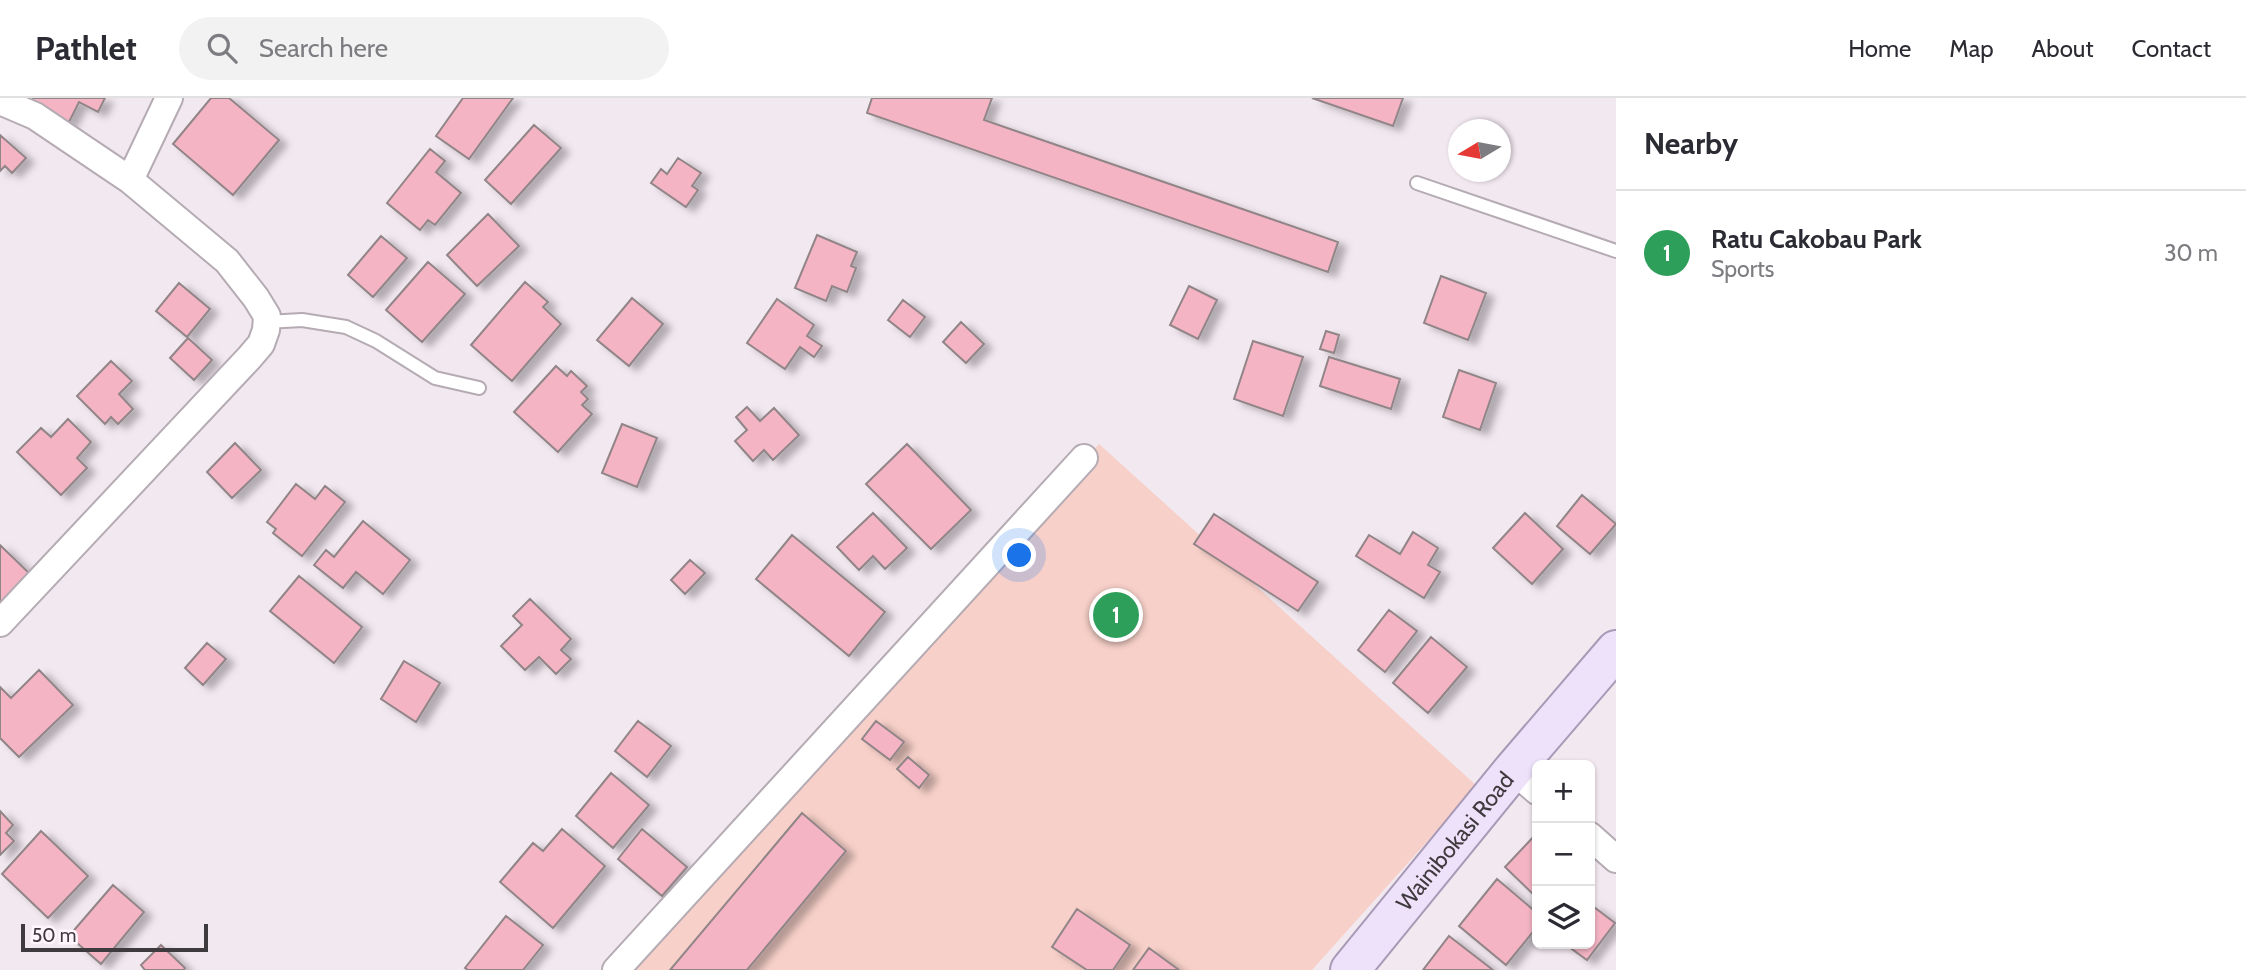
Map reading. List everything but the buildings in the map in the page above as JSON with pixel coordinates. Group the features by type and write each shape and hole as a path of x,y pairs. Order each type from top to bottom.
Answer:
{"main road":[{"name":"Wainibokasi Road","path":"1350,970 1525,780 1616,650"}],"street":[{"path":"130,180 170,98"},
{"path":"0,101 35,116 130,180 227,261 267,316 261,344 249,358 0,623"},
{"path":"616,970 1084,458"},
{"path":"1595,840 1616,859"}],"lane":[{"path":"1417,183 1616,251"},
{"path":"266,322 302,320 346,327 376,341 435,378 479,388"}],"shaded area":[{"path":"1099,444 1477,786 1312,970 627,970"}],"place":[{"name":"Ratu Cakobau Park","path":"1116,615"}]}
